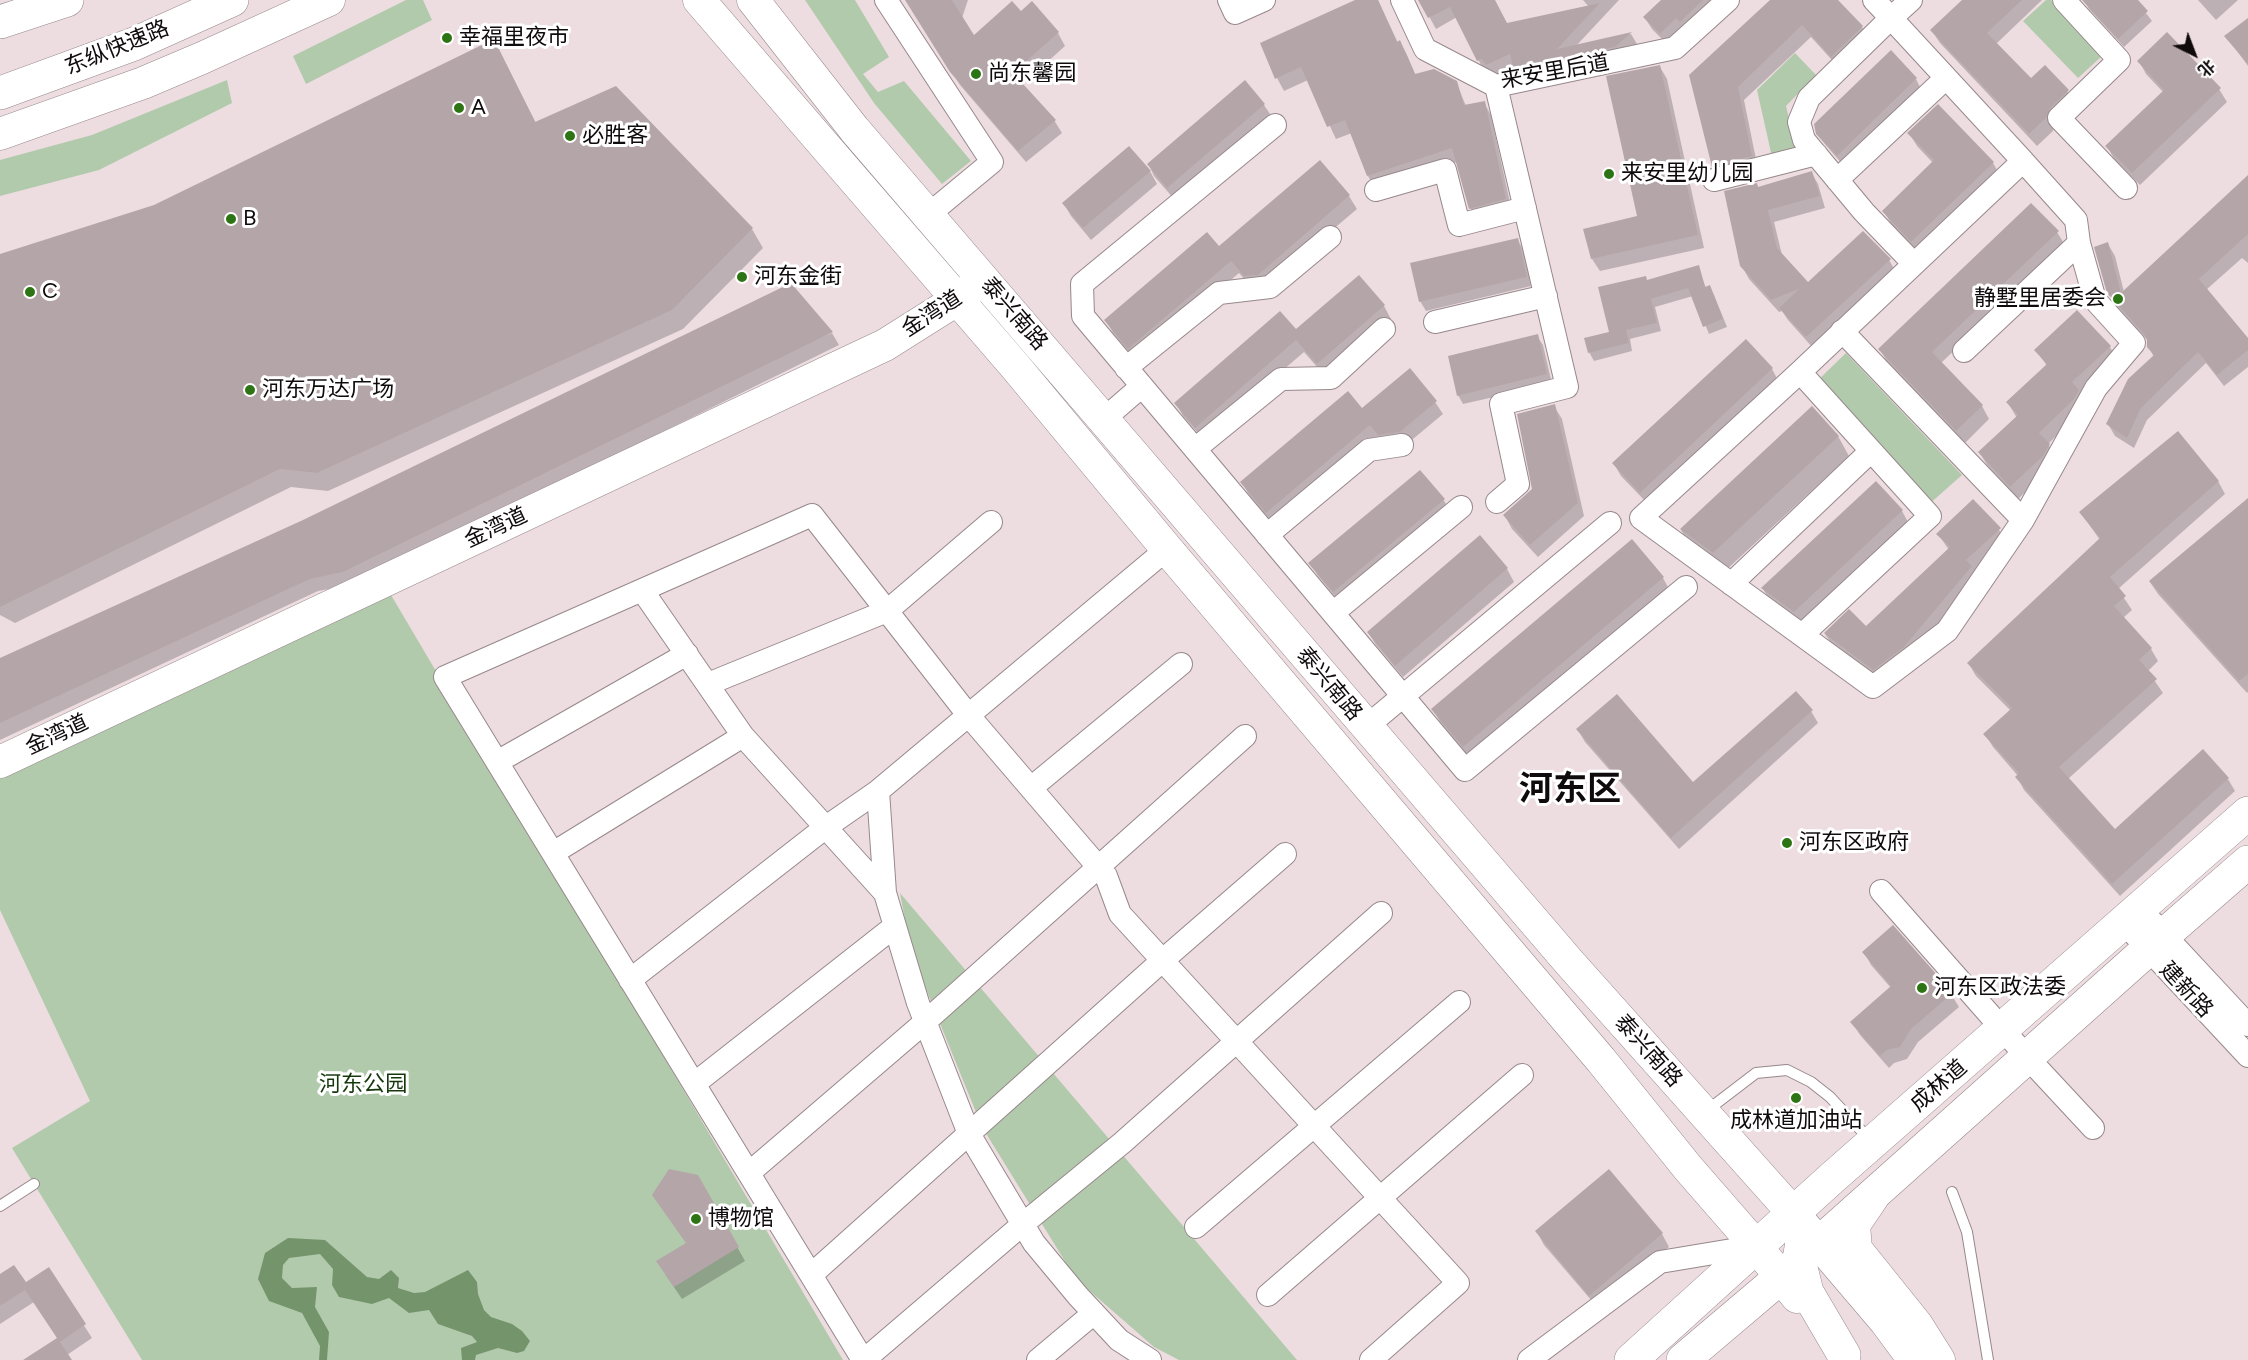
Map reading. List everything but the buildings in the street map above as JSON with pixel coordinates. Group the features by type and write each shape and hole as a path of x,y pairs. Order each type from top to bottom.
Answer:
{"main road":[{"path":"0,22 67,0"},
{"name":"东纵快速路","path":"0,93 134,44 232,0"},
{"path":"0,134 143,83 329,0"},
{"name":"泰兴南路","path":"699,0 958,299 1530,976 1688,1168 1885,1321 1914,1360"},
{"name":"泰兴南路","path":"753,0 855,129 928,215 1569,962 1704,1113 1789,1247"},
{"name":"金湾道","path":"0,762 874,350 958,299 984,279"},
{"name":"成林道","path":"1683,1360 1789,1247 1865,1151 2248,813"},
{"name":"成林道","path":"1631,1360 1706,1293 1789,1247 1880,1186 2248,862"},
{"path":"1880,1186 1854,1226 1856,1249 1917,1324 1939,1360"},
{"path":"1789,1247 1807,1292 1846,1357"},
{"path":"1789,1247 1826,1274 1900,1360"}],"street":[{"path":"886,0 992,162 928,215"},
{"path":"1229,0 1235,13 1264,0"},
{"name":"来安里后道","path":"1402,0 1425,49 1496,86 1675,48 1728,0"},
{"path":"1874,0 2023,161 2076,220 2079,243 2095,300 2134,343 2096,388 2023,520 1947,631 1872,687 1641,518 1800,372 2023,161"},
{"path":"1911,0 1809,98 1799,122 1804,140 1864,212 1914,264"},
{"path":"2064,0 2119,60 2059,118 2126,188"},
{"path":"1837,180 1946,78"},
{"path":"1496,86 1567,387 1501,404 1518,483 1497,502"},
{"path":"1275,125 1082,284 1083,316 1466,770 1686,586"},
{"path":"1714,180 1816,154"},
{"path":"1376,190 1445,170 1459,225 1525,208"},
{"path":"1126,368 1219,293 1270,287 1330,237"},
{"path":"1964,351 2079,243"},
{"path":"1435,322 1546,296"},
{"path":"1195,449 1281,379 1331,378 1384,329"},
{"path":"1842,331 2023,520"},
{"path":"1800,372 1930,516 1802,635"},
{"path":"1104,419 1142,386"},
{"path":"1267,535 1369,450 1402,445"},
{"path":"1731,584 1871,451"},
{"path":"1333,613 1461,507"},
{"path":"1371,1360 1458,1283 1381,1198 1237,1041 1163,960 1120,914 1106,876 969,716 812,515 445,677 863,1360 1122,1143 1237,1041 1381,913"},
{"path":"708,684 887,611 992,522"},
{"path":"1366,727 1610,523"},
{"path":"630,980 826,827 878,790 1167,549"},
{"path":"642,590 744,736 885,893"},
{"path":"497,762 687,654"},
{"path":"1031,789 1181,664"},
{"path":"553,853 744,736"},
{"path":"748,1173 925,1023 1245,736"},
{"path":"878,790 885,893 925,1023 969,1134 1034,1243 1119,1340 1150,1360"},
{"path":"811,1275 1285,854"},
{"path":"1881,891 2002,1030 2093,1128"},
{"name":"建新路","path":"2132,916 2156,942 2248,1056"},
{"path":"694,1084 895,926"},
{"name":"建新路","path":"2156,942 2248,1025"},
{"path":"1196,1227 1459,1002"},
{"path":"1268,1295 1522,1075"},
{"path":"1530,1360 1660,1262 1789,1247"},
{"path":"1038,1360 1094,1313"}],"lane":[{"path":"1704,1113 1756,1073 1787,1070 1811,1082 1830,1097 1865,1151"},
{"path":"0,1206 34,1184"},
{"path":"1952,1192 1967,1232 1988,1360"}],"green space":[{"path":"406,0 423,0 432,20 306,84 293,56"},
{"path":"805,0 855,0 889,57 863,74 878,92 904,81 971,161 942,184 874,103"},
{"path":"2046,0 2051,0 2102,56 2078,78 2023,21"},
{"path":"1795,53 1816,75 1786,106 1797,152 1772,157 1757,90"},
{"path":"227,80 232,103 99,170 0,196 0,160 92,135"},
{"path":"1846,353 1962,475 1927,506 1815,383"},
{"name":"河东公园","path":"391,595 843,1360 142,1360 12,1148 90,1101 0,910 0,779"},
{"path":"900,893 1297,1360 1179,1360 1154,1347 1076,1279 982,1127 911,952"}],"shaded area":[{"path":"288,1238 325,1240 367,1277 379,1279 391,1270 399,1278 398,1288 414,1293 425,1292 468,1270 477,1282 478,1294 484,1310 491,1317 512,1324 530,1341 524,1351 517,1353 498,1348 476,1355 475,1360 462,1360 461,1348 477,1342 472,1336 438,1324 429,1310 409,1313 389,1298 372,1304 339,1297 332,1285 333,1269 320,1254 289,1258 283,1265 282,1278 292,1288 317,1287 315,1307 329,1332 327,1360 319,1360 320,1346 302,1313 269,1301 258,1279 265,1253"}],"place":[{"name":"幸福里夜市","path":"447,38"},
{"name":"尚东馨园","path":"976,74"},
{"name":"A","path":"459,108"},
{"name":"必胜客","path":"570,136"},
{"name":"来安里幼儿园","path":"1609,174"},
{"name":"B","path":"231,219"},
{"name":"河东金街","path":"742,277"},
{"name":"C","path":"30,292"},
{"name":"静墅里居委会","path":"2118,299"},
{"name":"河东万达广场","path":"250,390"},
{"name":"河东区政府","path":"1787,843"},
{"name":"河东区政法委","path":"1922,988"},
{"name":"成林道加油站","path":"1796,1098"},
{"name":"博物馆","path":"696,1219"}],"district":[{"name":"河东区","path":"1570,790"}]}
